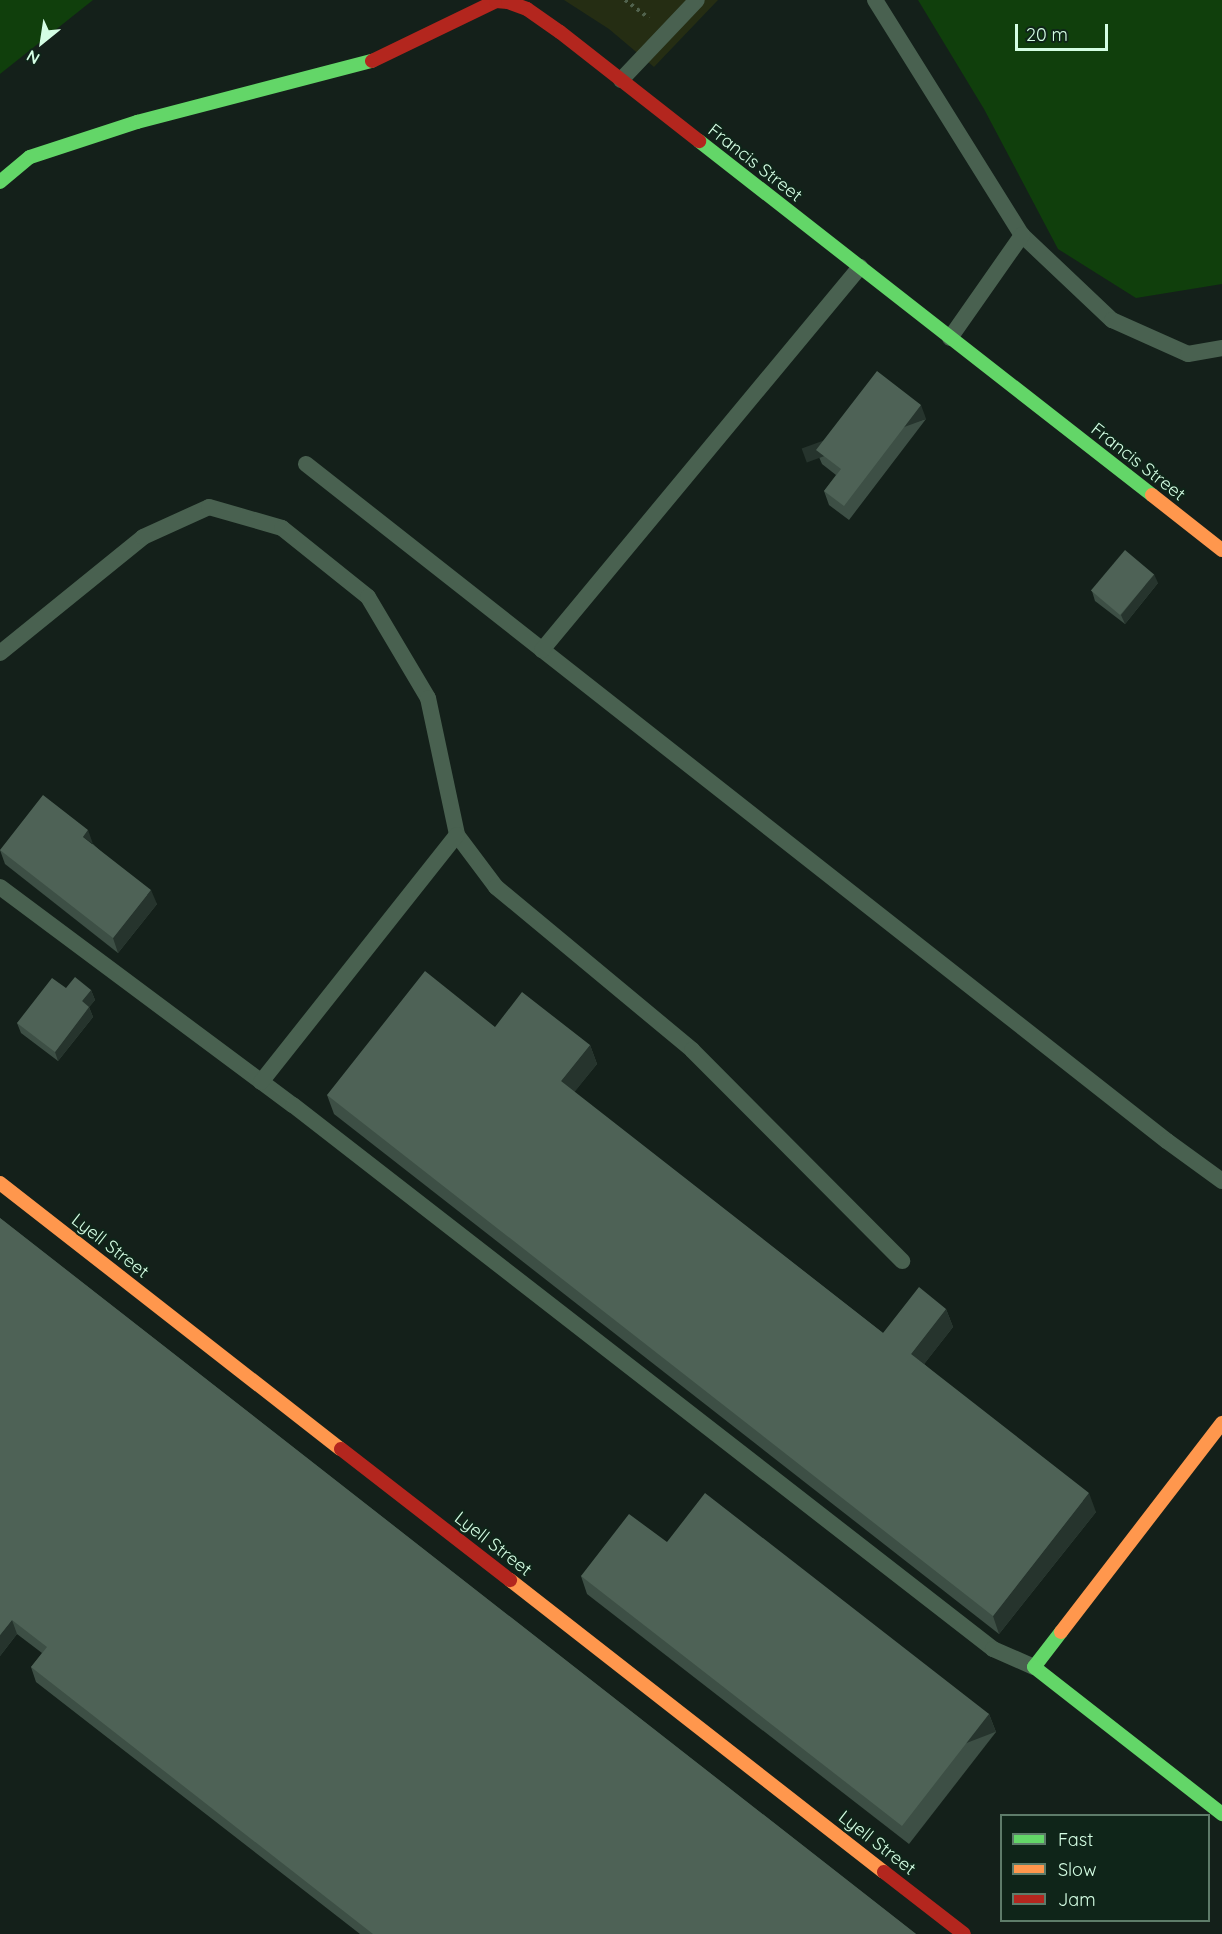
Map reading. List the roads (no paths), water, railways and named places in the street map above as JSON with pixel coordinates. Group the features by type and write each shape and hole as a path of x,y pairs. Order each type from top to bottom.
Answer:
{"street":[{"name":"Francis Street","path":"0,182 30,157 136,122 367,64 496,1 527,9 1222,550"},
{"name":"Lyell Street","path":"0,1183 964,1934"},
{"path":"1222,1423 1034,1667 1222,1814"}],"lane":[{"path":"621,80 698,0"},
{"path":"875,0 1022,235 1112,320 1188,354 1222,348"},
{"path":"950,338 1022,235"},
{"path":"543,650 860,267"},
{"path":"306,464 1167,1141 1222,1181"},
{"path":"0,653 152,533 210,507 282,528 368,597 428,698 457,835 496,887 692,1050 902,1261"},
{"path":"261,1082 457,835"},
{"path":"0,887 261,1082 993,1649 1034,1667"}]}
